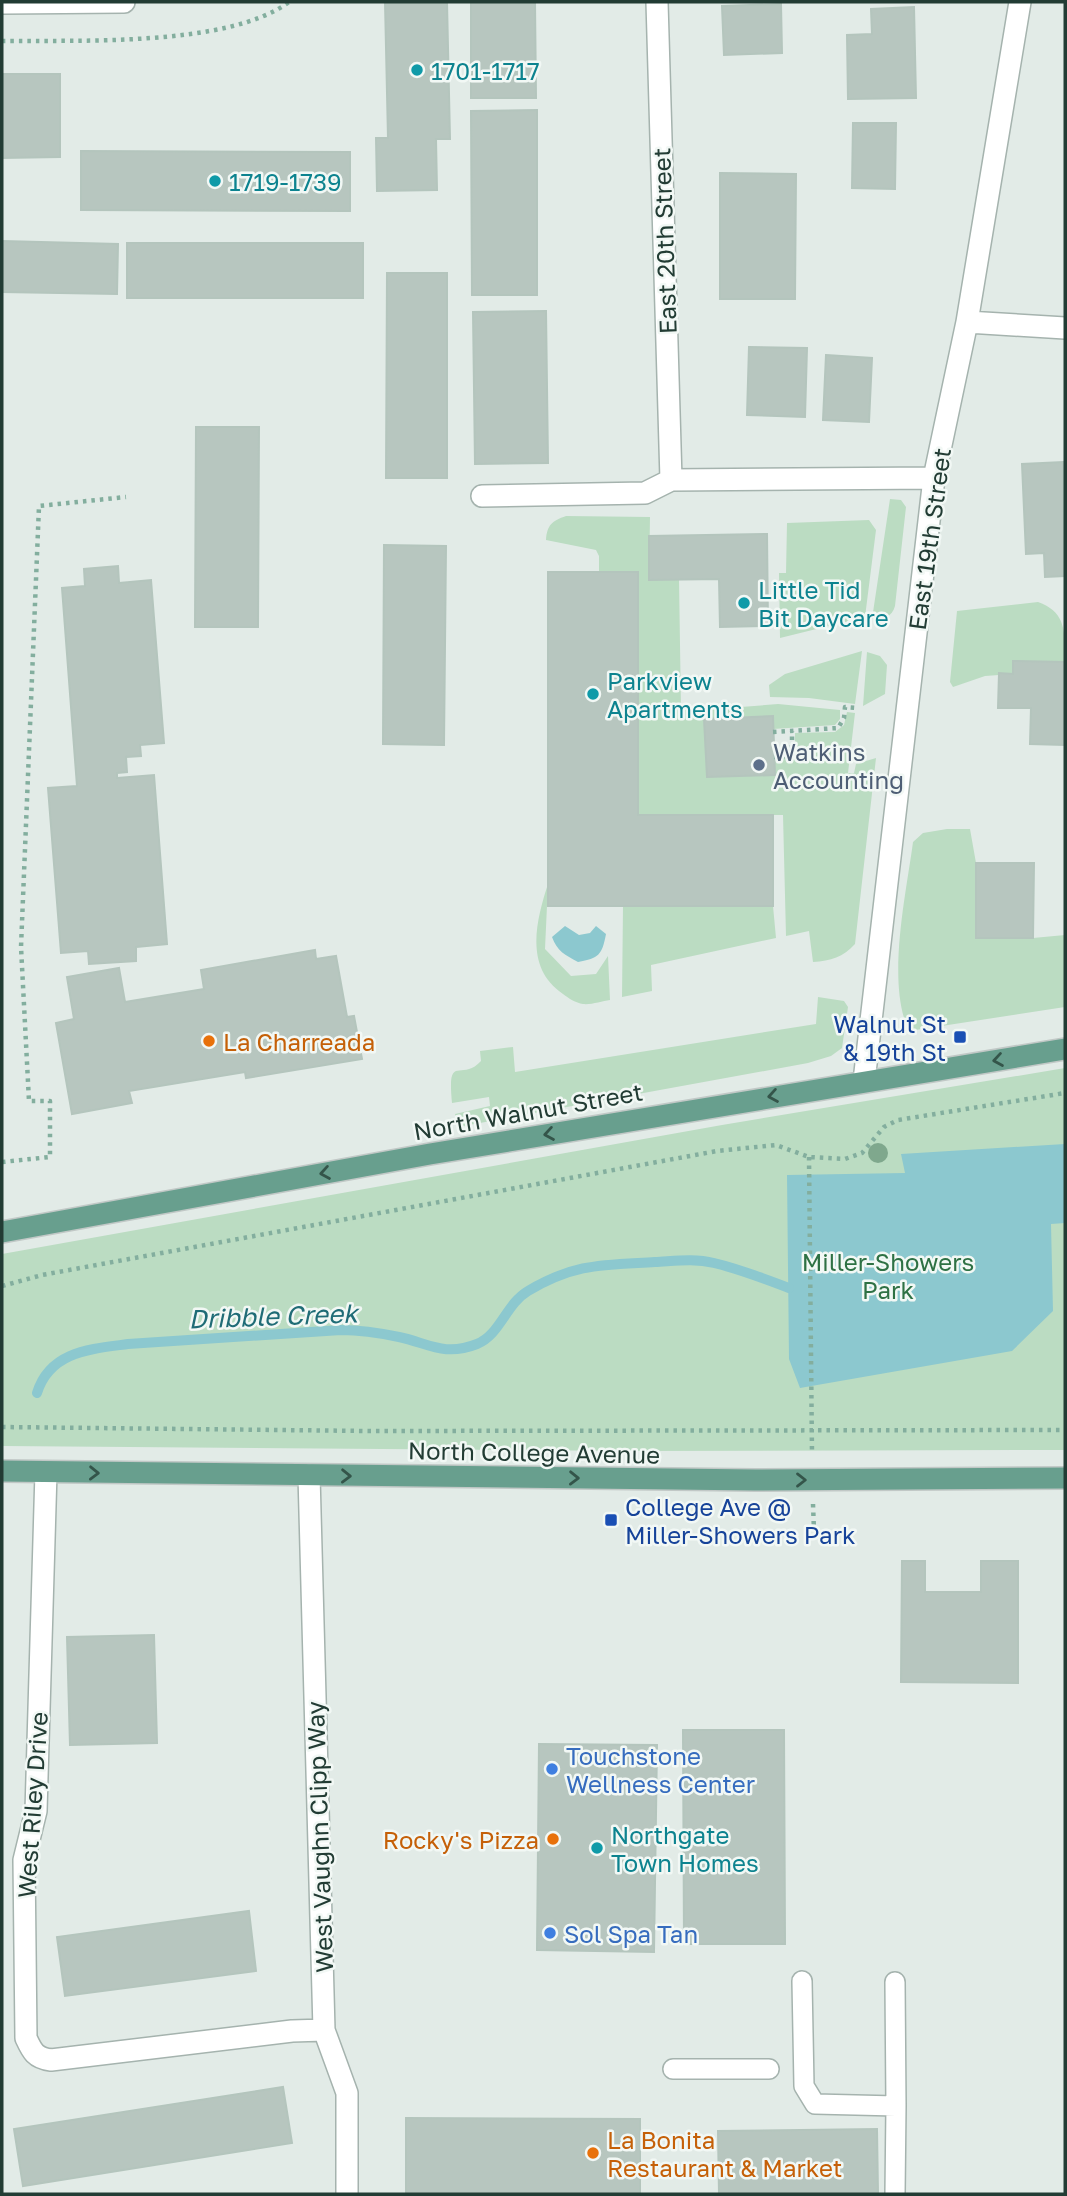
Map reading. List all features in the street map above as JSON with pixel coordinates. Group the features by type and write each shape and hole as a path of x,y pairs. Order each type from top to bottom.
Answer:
{"main road":[{"name":"North Walnut Street","path":"2,1232 417,1157 1065,1049"},
{"name":"North College Avenue","path":"2,1471 813,1480 1065,1478"}],"street":[{"path":"2,3 124,2"},
{"name":"East 20th Street","path":"657,2 671,481"},
{"name":"East 19th Street","path":"864,1081 934,478 967,323 1020,2"},
{"path":"967,323 1065,328"},
{"path":"482,496 645,494 671,481 934,478"},
{"name":"West Riley Drive","path":"46,1472 36,1811 24,1860 26,2038 32,2053 41,2059 51,2060 292,2031 324,2030"},
{"name":"West Vaughn Clipp Way","path":"309,1475 324,2030 347,2093 347,2194"}],"lane":[{"path":"802,1981 804,2086 815,2104 896,2106"},
{"path":"895,1982 895,2194"},
{"path":"673,2069 769,2069"}],"path":[{"path":"2,41 156,37 222,29 278,10 289,2"},
{"path":"2,1162 50,1157 50,1101 29,1101 21,947 39,506 126,497"},
{"path":"773,732 838,728 844,718 845,707 858,708"},
{"path":"774,757 792,756 792,731"},
{"path":"2,1286 42,1275 717,1151 776,1145 809,1157 854,1157 867,1148 884,1127 898,1120 1065,1093"},
{"path":"809,1157 812,1430"},
{"path":"2,1427 398,1431 1065,1430"}],"green space":[{"path":"890,499 901,500 906,507 895,606 887,617 872,619"},
{"path":"566,516 650,517 649,580 679,579 681,710 732,708 732,718 704,719 707,777 775,775 774,759 795,758 795,733 835,732 844,725 847,712 855,713 848,773 854,773 856,764 876,758 855,944 846,952 831,959 813,962 809,931 786,936 783,815 638,815 638,572 599,572 599,556 596,550 546,540 551,524"},
{"path":"869,520 876,530 865,617 780,638 779,573 786,573 787,523"},
{"path":"1038,602 1047,606 1059,618 1064,633 1065,662 1014,661 1013,674 985,676 953,687 950,682 957,611"},
{"path":"862,651 855,704 809,698 770,697 769,685 785,674"},
{"path":"867,652 880,656 887,665 885,694 863,706"},
{"path":"778,704 840,710 840,719 835,725 773,729 773,716 741,717 741,707"},
{"path":"970,829 976,863 976,938 1065,935 1065,1007 909,1031 902,1011 898,964 913,842 923,833"},
{"path":"548,884 545,949 571,976 596,974 608,956 610,1000 586,1004 575,1001 551,983 543,971 536,943"},
{"path":"623,906 773,906 776,938 651,965 652,991 622,997"},
{"path":"818,997 844,1001 848,1007 842,1048 831,1056 808,1063 458,1127 455,1114 490,1106 489,1097 452,1103 454,1073 474,1067 481,1061 480,1051 513,1047 515,1072 816,1024"},
{"name":"Miller-Showers Park","path":"1065,1068 1065,1450 635,1451 2,1446 2,1254 722,1125"}],"water":[{"path":"565,926 579,935 590,933 596,926 606,934 603,947 591,959 578,962 562,952 552,937"},
{"path":"1065,1144 1065,1223 1051,1224 1053,1311 1012,1351 800,1388 789,1359 787,1175 905,1173 901,1154"}],"building":[{"name":"1701-1717","path":"385,2 447,2 450,139 436,139 437,190 377,191 376,138 388,138"},
{"path":"471,2 535,2 536,98 471,98"},
{"path":"781,4 782,53 724,55 722,6"},
{"path":"914,7 916,98 848,99 847,35 872,34 871,9"},
{"path":"2,74 60,74 60,157 2,158"},
{"path":"537,110 537,295 472,295 471,111"},
{"path":"853,123 896,123 895,189 852,188"},
{"name":"1719-1739","path":"81,151 350,152 350,211 81,210"},
{"path":"720,173 796,174 795,299 720,299"},
{"path":"2,241 118,244 117,294 2,292"},
{"path":"127,243 363,243 363,298 127,298"},
{"path":"387,273 447,273 447,478 386,478"},
{"path":"546,311 548,463 475,464 473,312"},
{"path":"749,347 807,348 805,417 747,415"},
{"path":"826,355 872,358 869,422 823,420"},
{"path":"196,427 259,427 258,627 195,627"},
{"path":"1063,462 1065,576 1045,577 1044,553 1026,554 1022,464"},
{"name":"Little Tid Bit Daycare","path":"767,534 768,626 720,627 719,579 649,580 649,536"},
{"path":"384,545 446,546 444,745 383,744"},
{"path":"118,566 119,583 151,580 164,743 140,745 141,756 126,757 127,772 117,773 117,778 154,775 167,944 136,947 136,961 89,964 88,951 61,953 48,788 77,786 62,588 85,586 84,569"},
{"name":"Parkview Apartments","path":"548,572 638,572 638,815 773,815 773,906 548,906"},
{"path":"1013,661 1065,662 1065,745 1030,744 1031,708 998,708 999,673 1013,674"},
{"path":"773,716 775,775 707,777 704,719"},
{"path":"976,863 1034,863 1033,938 976,938"},
{"name":"La Charreada","path":"315,950 316,959 336,956 347,1017 354,1016 362,1059 246,1078 245,1072 129,1091 132,1103 72,1114 56,1023 74,1019 67,977 119,968 125,1002 204,989 201,970"},
{"path":"902,1561 925,1561 925,1592 981,1592 981,1561 1018,1561 1018,1683 901,1682"},
{"path":"154,1635 157,1743 70,1745 67,1637"},
{"path":"683,1730 784,1730 785,1944 684,1944"},
{"name":"Northgate Town Homes","path":"539,1744 657,1745 654,1952 537,1950"},
{"path":"249,1911 256,1971 65,1996 57,1937"},
{"path":"283,2087 292,2143 23,2186 14,2129"},
{"path":"406,2118 640,2119 640,2194 406,2194"},
{"path":"877,2129 878,2194 719,2194 718,2131"}],"waterway":[{"name":"Dribble Creek","path":"37,1393 43,1379 62,1360 86,1351 128,1344 341,1330 385,1334 436,1348 465,1348 485,1340 492,1334 514,1304 528,1291 560,1275 590,1267 699,1261 733,1268 789,1288"}],"place":[{"name":"1701-1717","path":"417,70"},
{"name":"1719-1739","path":"215,181"},
{"name":"Little Tid Bit Daycare","path":"744,603"},
{"name":"Parkview Apartments","path":"593,694"},
{"name":"Watkins Accounting","path":"759,765"},
{"name":"Walnut St & 19th St","path":"960,1037"},
{"name":"La Charreada","path":"209,1041"},
{"name":"College Ave @ Miller-Showers Park","path":"611,1520"},
{"name":"Touchstone Wellness Center","path":"552,1769"},
{"name":"Rocky's Pizza","path":"553,1839"},
{"name":"Northgate Town Homes","path":"597,1848"},
{"name":"Sol Spa Tan","path":"550,1933"},
{"name":"La Bonita Restaurant & Market","path":"593,2153"}]}
